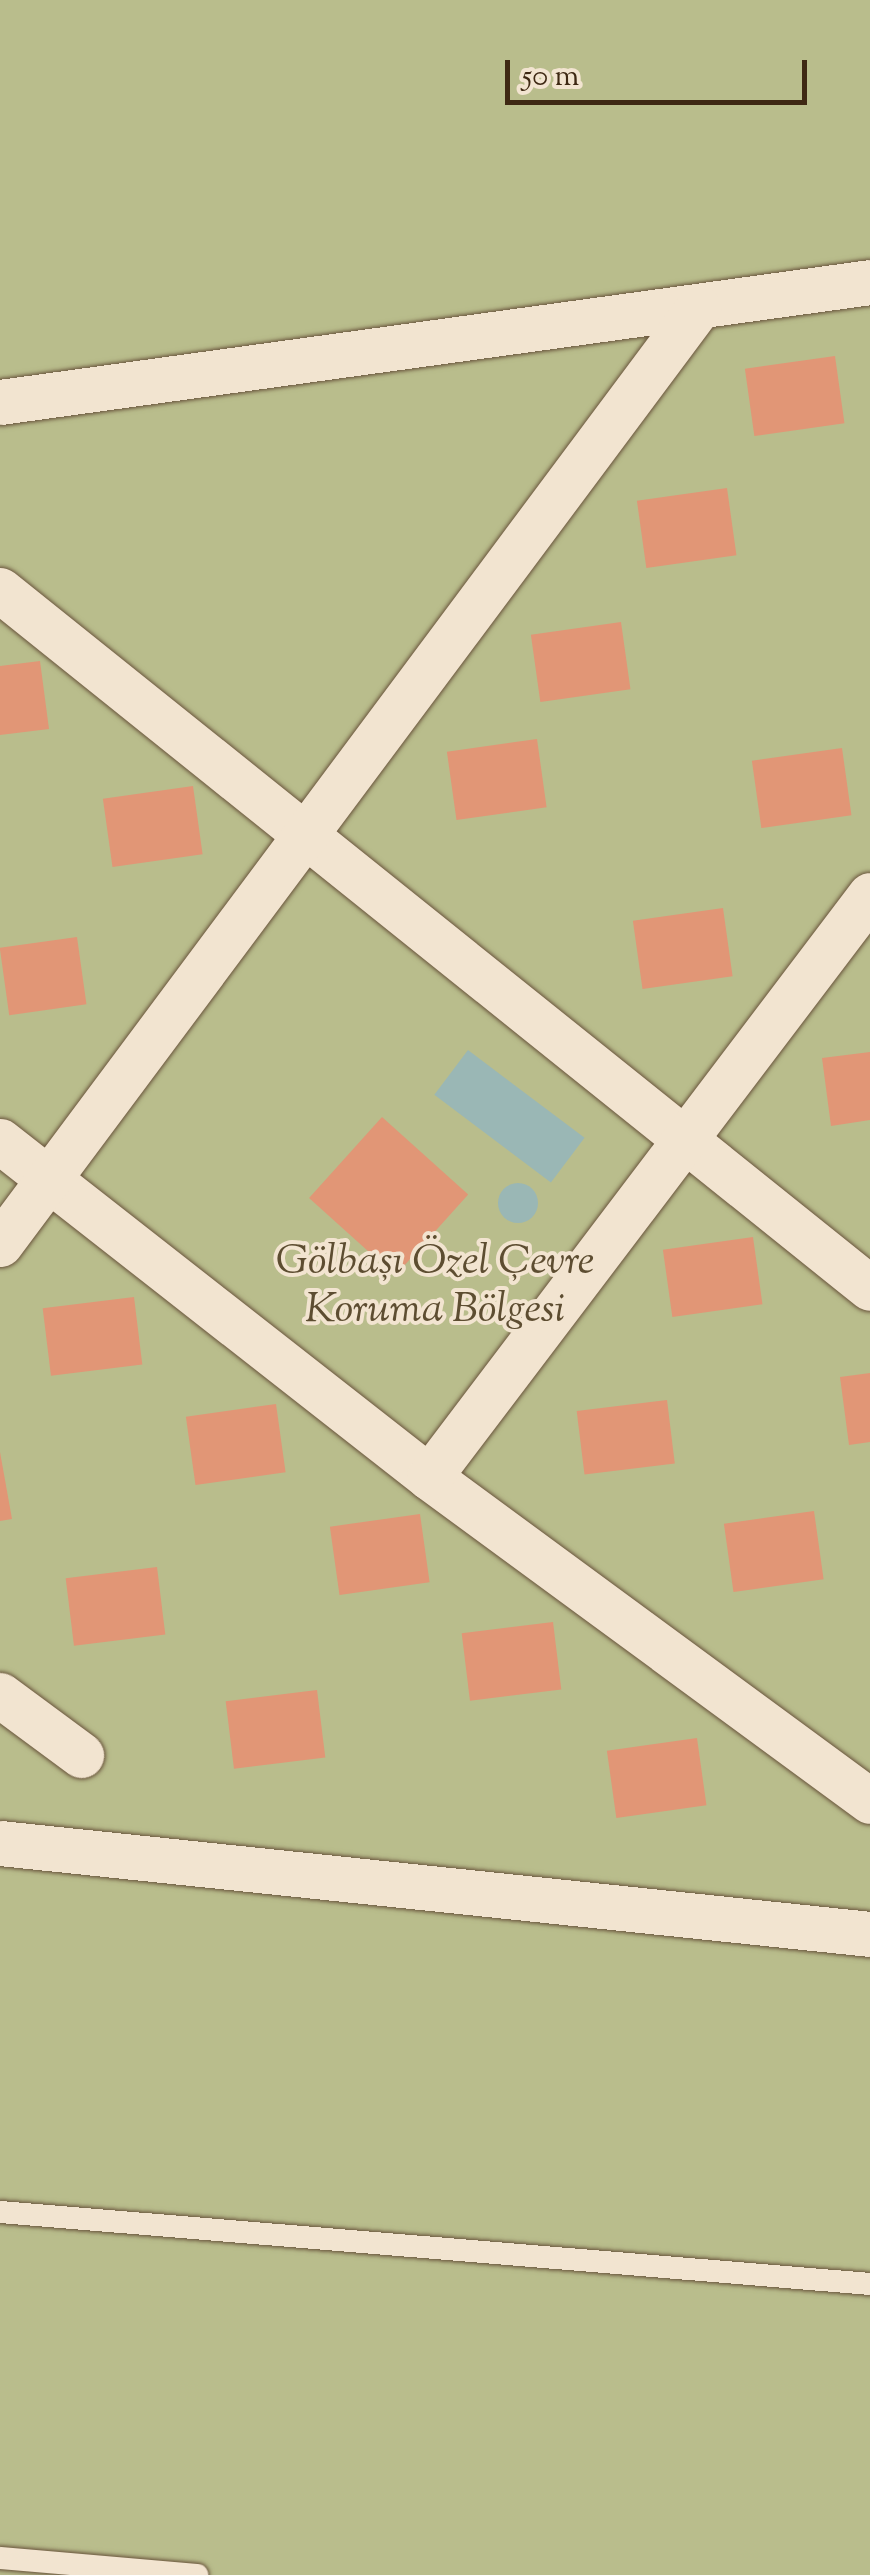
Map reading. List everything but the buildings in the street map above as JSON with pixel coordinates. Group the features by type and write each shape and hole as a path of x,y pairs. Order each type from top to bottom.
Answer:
{"street":[{"path":"0,402 870,282"},
{"path":"0,1244 698,308"},
{"path":"0,590 301,836 870,1288"},
{"path":"429,1477 870,895"},
{"path":"0,1141 429,1477 870,1801"},
{"path":"0,1695 81,1754"},
{"path":"0,1843 870,1934"}],"lane":[{"path":"0,2212 870,2284"},
{"path":"0,2558 197,2575"}],"green space":[{"name":"Gölbaşı Özel Çevre Koruma Bölgesi","path":"0,0 870,0 870,2575 0,2575"}],"water":[{"path":"468,1050 585,1138 551,1183 434,1095"},
{"path":"518,1183 532,1189 538,1203 532,1217 518,1223 504,1217 498,1203 504,1189"}]}
